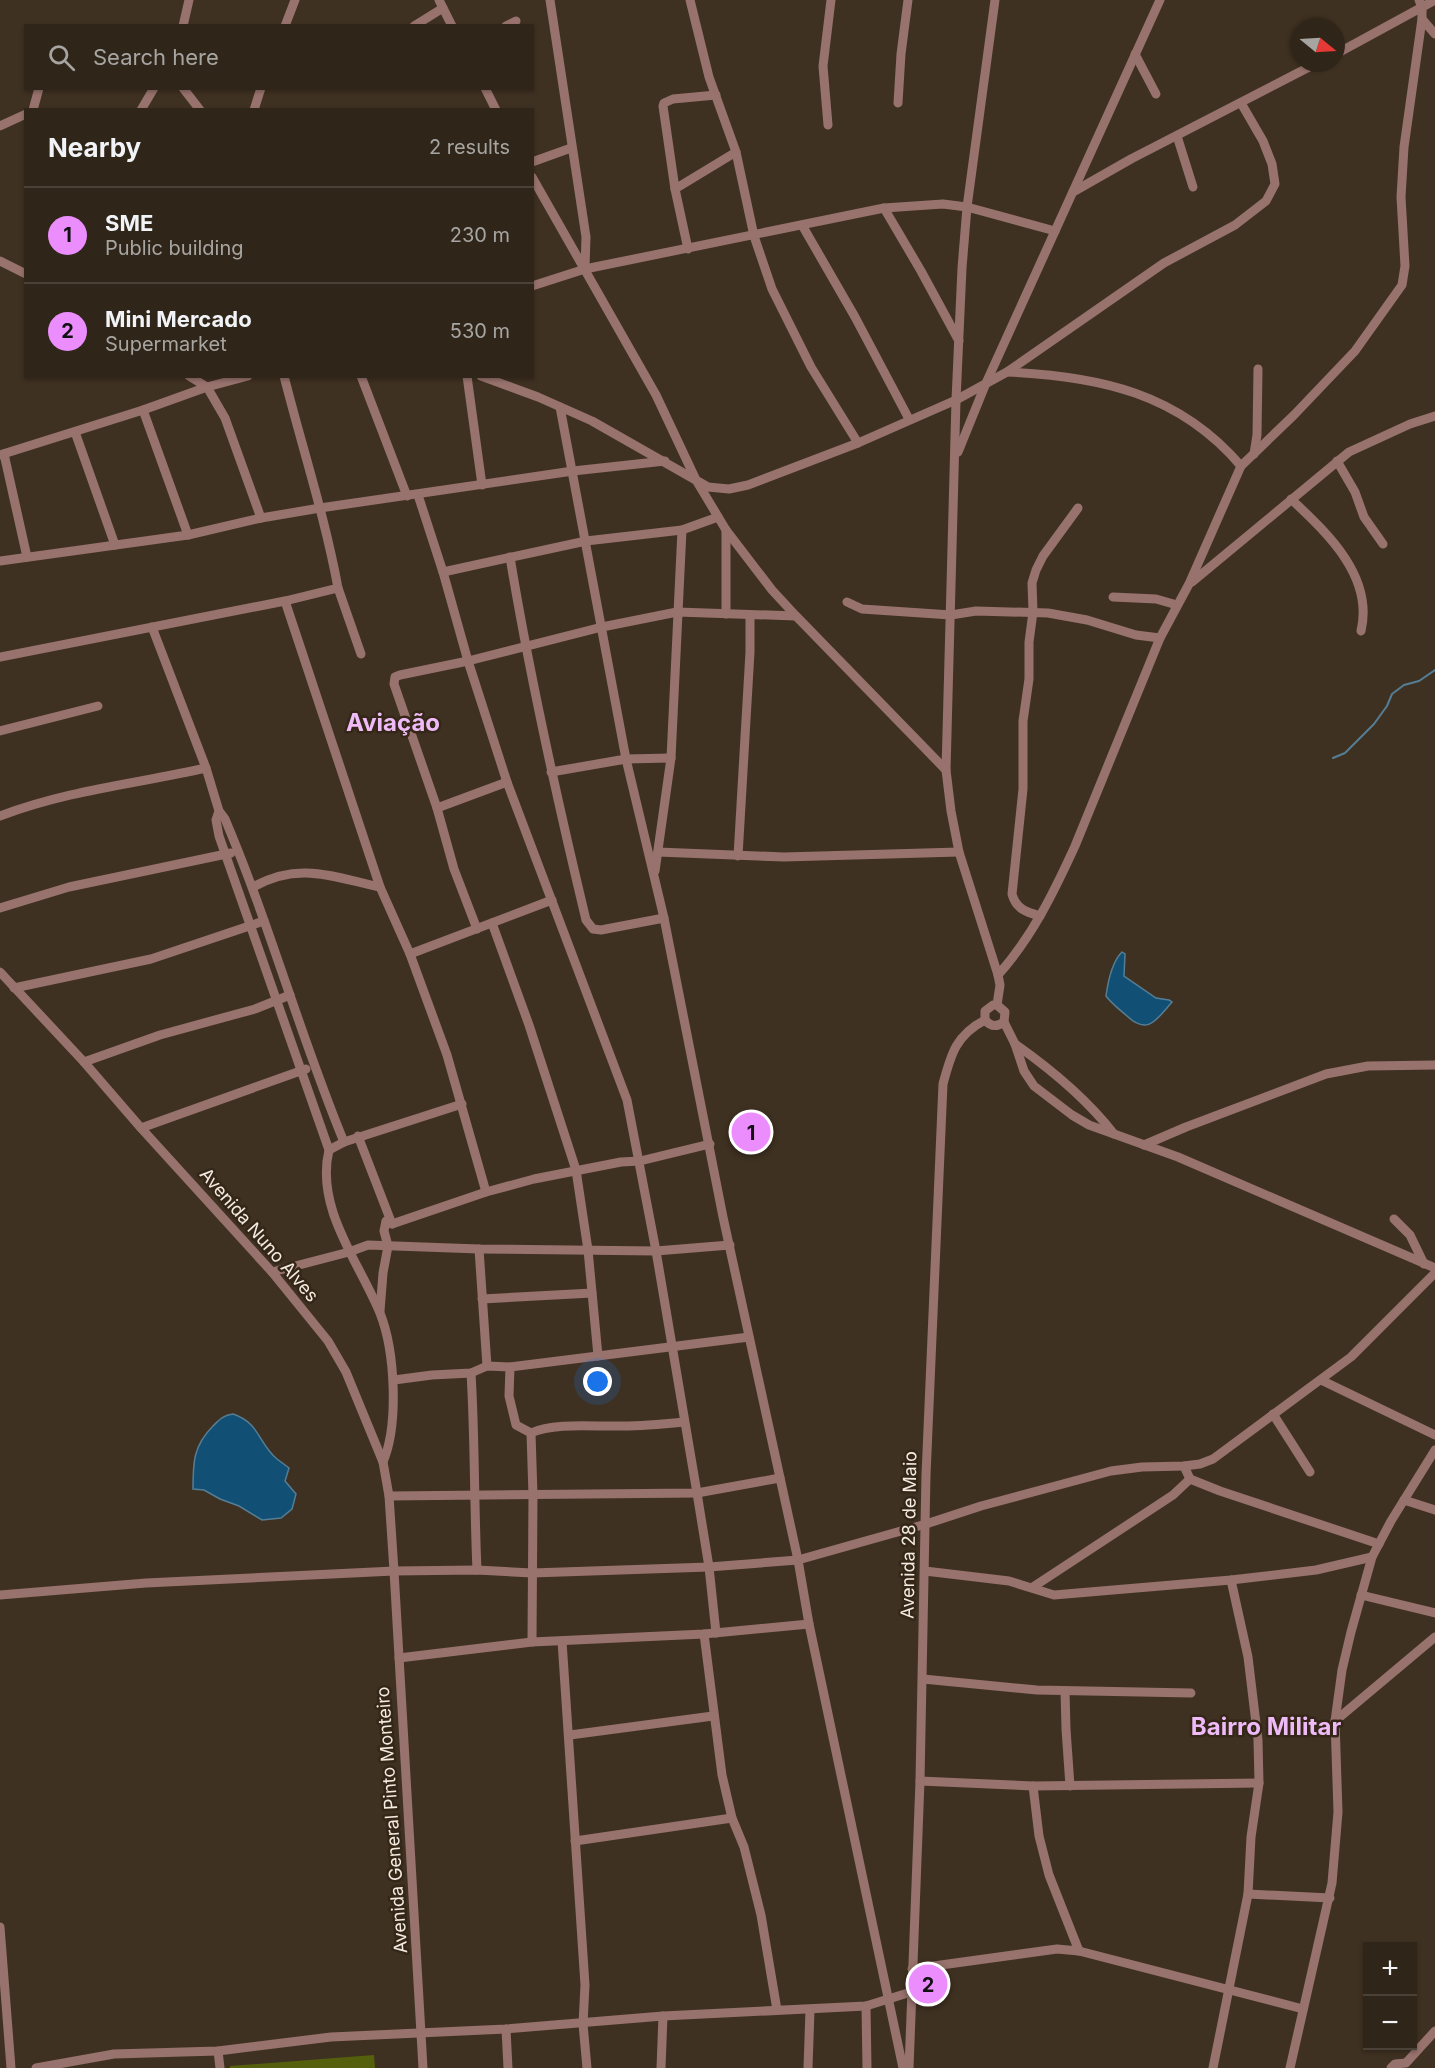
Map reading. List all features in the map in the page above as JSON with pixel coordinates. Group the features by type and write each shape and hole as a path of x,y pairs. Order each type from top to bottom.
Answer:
{"street":[{"path":"183,24 189,0"},
{"path":"286,24 296,0"},
{"path":"550,0 586,237 585,269"},
{"path":"690,0 709,77 735,152 754,236 771,289 811,367 858,443"},
{"path":"828,125 823,66 831,0"},
{"path":"898,104 908,0"},
{"path":"994,0 967,207 956,400 946,770 959,852 998,975 1000,985 997,1005"},
{"path":"956,460 967,426 986,383 1160,0"},
{"path":"998,975 1021,946 1040,916 1075,846 1160,638 1190,584 1241,466 1355,351 1402,285 1405,266 1401,197 1404,147 1422,19 1428,2"},
{"path":"1345,49 1428,2"},
{"path":"416,24 441,4 451,24"},
{"path":"1422,19 1435,34"},
{"path":"510,24 516,21"},
{"path":"1135,54 1156,94"},
{"path":"1073,192 1300,72"},
{"path":"34,108 38,90"},
{"path":"142,108 153,90"},
{"path":"185,90 198,108"},
{"path":"255,108 260,90"},
{"path":"486,90 495,108"},
{"path":"688,249 675,189 663,106 664,103 673,99 716,95"},
{"path":"486,378 592,422 708,487 718,489 748,485 858,443 956,400 1007,372 1164,263 1235,225 1266,201 1275,184 1272,164 1263,141 1241,103"},
{"path":"0,126 24,115"},
{"path":"1177,136 1193,187"},
{"path":"534,161 571,148"},
{"path":"675,189 735,152"},
{"path":"534,180 656,395 696,480 726,530 772,590 946,770"},
{"path":"534,285 585,269 884,208 943,204 967,207 1055,231"},
{"path":"884,208 960,342"},
{"path":"802,225 855,317 909,419"},
{"path":"0,261 24,273"},
{"path":"1254,454 1257,435 1258,369"},
{"path":"1007,372 1036,373 1111,385 1142,394 1193,421 1227,449 1241,466"},
{"path":"192,378 207,387 225,418 261,518"},
{"path":"27,557 2,454 241,378"},
{"path":"284,378 303,453 320,508 338,588 360,654"},
{"path":"362,378 407,496"},
{"path":"467,378 482,485"},
{"path":"560,407 626,759 664,918 749,1337 798,1560 809,1624 903,2068"},
{"path":"143,410 188,535"},
{"path":"1190,584 1349,452 1384,435 1435,416"},
{"path":"75,432 115,545"},
{"path":"0,561 188,535 261,518 320,508 573,471 665,461"},
{"path":"1337,461 1349,479 1364,517 1383,544"},
{"path":"418,495 507,782 627,1100 673,1348 709,1567 716,1633"},
{"path":"1290,500 1331,538 1355,576 1365,618 1362,631"},
{"path":"1040,916 1021,909 1014,903 1012,894 1023,789 1023,721 1029,679 1029,642 1033,612 1032,583 1035,570 1064,525 1078,508"},
{"path":"443,573 586,541 682,530 718,517"},
{"path":"654,876 671,758 682,530"},
{"path":"726,530 726,614"},
{"path":"510,557 550,772 586,920 593,929 601,930 664,918"},
{"path":"0,657 285,601 338,588"},
{"path":"1113,597 1147,598 1177,605"},
{"path":"285,601 380,887 410,954 447,1055 486,1192"},
{"path":"847,602 862,609 951,615 976,611 1033,612 1087,620 1136,635 1160,638"},
{"path":"477,929 454,868 437,808 394,681 395,677 602,627 677,612 796,616"},
{"path":"738,856 750,616"},
{"path":"152,627 206,768 219,811 225,819 253,887 314,1067 344,1142"},
{"path":"0,731 98,706"},
{"path":"550,772 626,759 671,758"},
{"path":"0,816 76,792 206,768"},
{"path":"437,808 507,782"},
{"path":"219,811 216,820 225,855 329,1150 325,1177 330,1199 349,1252 380,1313 394,1380 390,1440 383,1462"},
{"path":"0,908 69,887 238,851"},
{"path":"658,852 784,857 959,852"},
{"path":"253,887 282,874 303,872 333,876 380,887"},
{"path":"410,954 552,900"},
{"path":"14,988 151,959 264,921"},
{"path":"492,923 529,1025 576,1170 588,1250 598,1356"},
{"name":"Avenida Nuno Alves","path":"0,972 272,1272 328,1341 346,1372 383,1462 389,1496 394,1571"},
{"path":"84,1062 160,1035 245,1011 290,995"},
{"path":"997,1005 985,1011 986,1020 992,1026 1004,1022"},
{"path":"0,1595 146,1583 394,1571 477,1570 532,1573 709,1567 798,1560 981,1506 1111,1471 1142,1467 1184,1466 1214,1459 1351,1357 1435,1270 1244,1185 1080,1120 1034,1086 1024,1071 1015,1044 1004,1022 1005,1012 997,1005"},
{"name":"Avenida 28 de Maio","path":"909,2068 923,1679 925,1500 943,1084 956,1044 974,1026 986,1020"},
{"path":"1015,1044 1051,1070 1085,1100 1097,1111 1114,1134"},
{"path":"1144,1144 1326,1074 1368,1066 1435,1065"},
{"path":"141,1128 314,1067"},
{"path":"329,1150 358,1136 462,1104"},
{"path":"358,1136 392,1224"},
{"path":"380,1313 388,1246 384,1231 386,1221 392,1224 486,1192 534,1179 621,1162 640,1161 710,1144"},
{"path":"1394,1219 1410,1235 1424,1264"},
{"path":"272,1272 368,1245 656,1251 730,1245"},
{"path":"479,1249 487,1366"},
{"path":"482,1299 592,1293"},
{"path":"394,1380 471,1373 487,1366 510,1367 749,1337"},
{"path":"510,1367 511,1409 516,1425 531,1433 568,1427 684,1422"},
{"path":"471,1373 477,1570"},
{"path":"1321,1380 1435,1435"},
{"path":"1273,1414 1310,1472"},
{"path":"531,1433 532,1641"},
{"path":"1290,2068 1330,1898 1338,1812 1335,1721 1342,1670 1372,1557 1435,1450"},
{"path":"1184,1466 1190,1479 1379,1544"},
{"path":"389,1496 697,1493 780,1478"},
{"path":"1033,1587 1173,1495 1190,1479"},
{"path":"1404,1500 1435,1509"},
{"path":"925,1571 987,1578 1033,1587 1054,1595 1231,1580 1316,1570 1372,1557"},
{"name":"Avenida General Pinto Monteiro","path":"394,1571 423,2068"},
{"path":"1213,2068 1248,1894 1251,1837 1259,1783 1258,1740 1249,1667 1231,1580"},
{"path":"1361,1595 1435,1613"},
{"path":"399,1658 532,1641 704,1634 809,1624"},
{"path":"704,1634 722,1775 732,1818 744,1847 761,1915 777,2010"},
{"path":"1335,1721 1435,1637"},
{"path":"562,1641 585,1985 584,2024 587,2068"},
{"path":"923,1679 1065,1691 1191,1693"},
{"path":"1065,1691 1070,1786"},
{"path":"570,1735 713,1716"},
{"path":"920,1781 1033,1786 1259,1783"},
{"path":"1033,1786 1039,1836 1049,1875 1079,1951"},
{"path":"575,1841 732,1818"},
{"path":"1248,1894 1330,1898"},
{"path":"0,1927 11,2068"},
{"path":"912,1969 1057,1949 1079,1951 1303,2009"},
{"path":"36,2068 114,2054 218,2051 331,2037 506,2029 663,2016 866,2006 911,1992"},
{"path":"866,2006 867,2068"},
{"path":"808,2068 810,2010"},
{"path":"661,2068 663,2016"},
{"path":"506,2029 508,2068"},
{"path":"1391,2068 1395,2064 1406,2063 1435,2031"},
{"path":"218,2051 220,2068"}],"green space":[{"path":"374,2055 375,2068 230,2068 230,2066"}],"water":[{"path":"1122,952 1125,954 1124,976 1156,998 1172,1002 1157,1019 1147,1025 1134,1022 1106,996 1113,966"},
{"path":"233,1414 249,1423 271,1453 289,1468 285,1481 296,1494 292,1509 281,1518 262,1520 239,1506 204,1490 193,1489 195,1455 201,1441 219,1420 226,1415"}],"waterway":[{"path":"1333,758 1345,753 1374,724 1387,706 1392,694 1404,685 1419,681 1435,670"}],"place":[{"name":"SME","path":"751,1132"},
{"name":"Mini Mercado","path":"928,1984"}],"district":[{"name":"Aviação","path":"393,723"},
{"name":"Bairro Militar","path":"1266,1727"}]}
